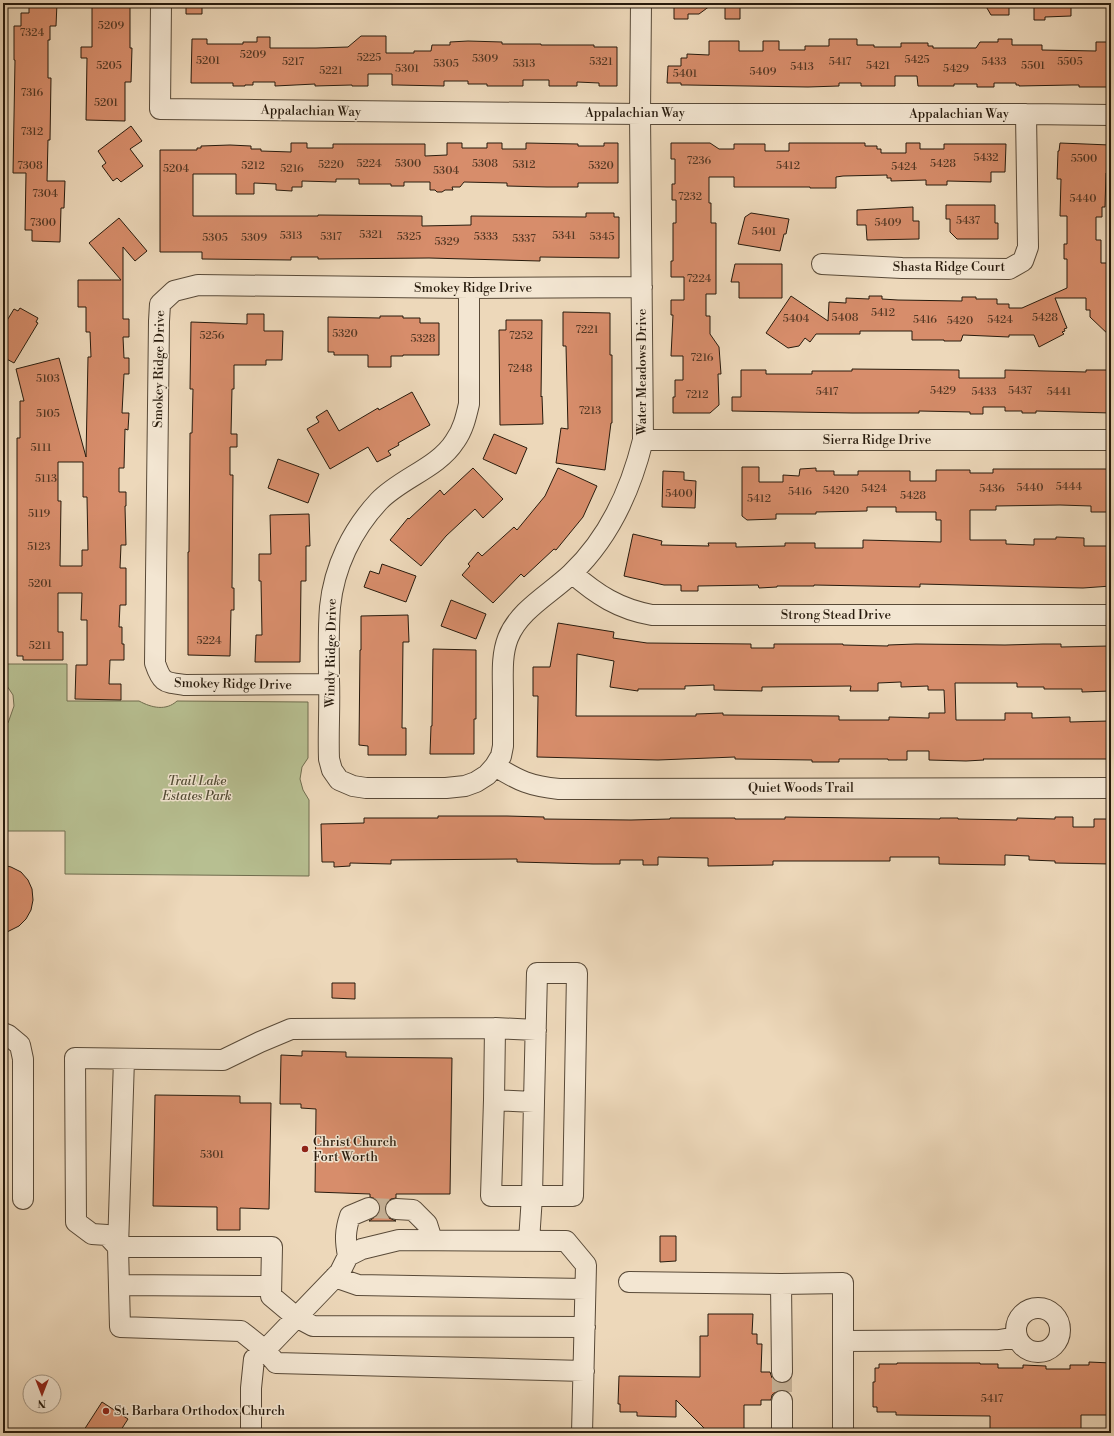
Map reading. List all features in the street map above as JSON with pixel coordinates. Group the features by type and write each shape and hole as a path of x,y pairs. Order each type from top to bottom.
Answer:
{"street":[{"name":"Appalachian Way","path":"161,3 160,109 640,114 1111,115"},
{"name":"Water Meadows Drive","path":"339,780 353,786 366,788 446,788 465,786 476,782 487,775 501,756 503,746 502,665 508,637 514,625 523,614 572,573 595,546 619,510 628,491 643,440 640,114 641,3"},
{"name":"Shasta Ridge Court","path":"822,264 902,268 1009,269 1023,261 1028,247 1026,114"},
{"name":"Smokey Ridge Drive","path":"330,684 185,685 166,682 159,676 155,663 160,304 174,291 198,285 470,288 642,287"},
{"name":"Windy Ridge Drive","path":"339,780 332,770 330,759 330,606 336,577 341,561 356,530 379,501 396,487 441,457 461,431 466,418 470,392 470,288"},
{"name":"Sierra Ridge Drive","path":"643,440 1111,440"},
{"name":"Strong Stead Drive","path":"572,573 594,592 617,605 652,615 1111,615"},
{"name":"Quiet Woods Trail","path":"495,766 517,779 531,784 559,788 1111,788"},
{"path":"495,1028 491,1196 532,1196 573,1196 577,973 537,973 532,1196 530,1241"},
{"path":"536,1030 495,1028 291,1029 223,1060 75,1058 76,1222 92,1234 106,1235 118,1247 272,1248 271,1296 296,1317 313,1326 585,1327"},
{"path":"3,1033 8,1035 20,1045 23,1059 23,1199"},
{"path":"124,1059 118,1247 120,1327 241,1331 264,1350 276,1363 584,1371"},
{"path":"494,1100 534,1102"},
{"path":"348,1256 345,1240 350,1216 370,1208"},
{"path":"396,1209 413,1210 428,1224 432,1240"},
{"path":"251,1433 251,1388 254,1359 340,1272 348,1256 362,1249 399,1240 566,1241 586,1265 582,1433"},
{"path":"335,1277 358,1285 585,1289"},
{"path":"629,1282 843,1284 843,1433"},
{"path":"780,1284 782,1372"},
{"path":"119,1285 271,1286"},
{"path":"843,1341 999,1340 1017,1337"},
{"path":"782,1400 782,1433"}],"green space":[{"name":"Trail Lake Estates Park","path":"3,664 67,664 67,701 139,701 154,707 168,706 177,701 308,702 308,758 302,767 300,779 303,790 309,800 309,876 65,874 65,831 3,831 3,727 8,723 14,706 13,695 3,680"}],"building":[{"path":"29,3 57,3 56,26 50,26 50,40 48,40 48,78 51,78 50,140 48,140 47,181 65,181 64,208 61,208 60,242 32,241 32,230 25,230 26,173 13,173 15,60 14,26 21,26 21,13 29,13"},
{"path":"92,3 130,3 130,48 132,48 131,82 125,82 125,121 86,120 87,58 81,58 81,47 92,47"},
{"path":"186,3 202,3 202,14 186,14"},
{"path":"674,3 714,3 699,14 688,14 688,19 674,19"},
{"path":"725,3 740,3 740,19 725,19"},
{"path":"984,3 1009,3 1009,15 991,15"},
{"path":"1034,3 1071,3 1071,16 1045,17 1045,20 1034,20"},
{"path":"361,36 386,36 386,53 414,53 414,51 431,51 432,45 450,45 450,42 468,41 502,42 502,44 594,45 594,47 617,47 617,86 599,86 599,83 577,82 577,86 549,86 549,80 523,80 523,86 487,86 487,84 468,84 468,81 444,81 444,86 392,85 392,74 368,74 368,86 315,86 315,84 275,86 275,82 253,82 253,85 245,86 233,86 233,83 191,83 192,39 207,39 207,44 243,44 243,42 257,42 257,37 270,37 270,48 316,48 348,47"},
{"path":"829,39 857,39 857,45 874,45 874,47 901,47 901,43 928,43 928,46 933,46 933,48 976,48 980,42 998,42 998,39 1012,39 1012,45 1042,45 1042,50 1096,51 1096,42 1111,42 1111,87 1079,87 1079,85 1019,86 1016,85 1016,83 994,83 994,87 977,87 977,84 954,84 954,86 918,86 917,76 895,76 895,86 861,86 861,83 839,83 839,86 808,87 681,85 681,83 667,83 668,66 681,66 681,58 687,58 687,54 709,55 709,41 739,41 739,51 763,51 763,41 779,41 779,50 805,50 805,46 829,46"},
{"path":"131,126 142,141 130,149 143,166 121,182 117,178 113,181 102,166 106,163 98,151"},
{"path":"291,143 307,143 307,148 333,148 333,144 425,144 425,156 447,155 447,143 462,143 462,148 487,148 487,143 502,143 502,149 526,149 526,143 604,146 604,143 618,143 618,183 578,183 578,187 547,187 507,186 507,183 464,182 460,187 452,187 453,190 437,192 435,190 430,190 430,182 404,182 404,186 391,186 391,184 359,184 359,179 336,179 336,182 302,181 302,187 292,187 292,191 276,190 276,184 254,183 254,194 236,194 236,174 193,174 193,216 422,216 422,226 471,225 471,216 586,217 586,213 614,213 614,217 619,217 619,258 540,257 540,261 429,258 318,259 318,257 291,257 291,260 202,259 202,252 160,252 160,150 197,150 197,148 201,148 201,146 230,145 251,146 251,149 261,149 261,151 291,152"},
{"path":"671,143 710,143 719,149 734,149 734,144 765,144 765,151 789,151 789,143 865,143 865,146 877,146 877,149 881,149 881,153 906,153 906,143 920,143 920,149 944,149 944,144 1006,144 1005,172 991,172 991,182 947,181 947,185 926,185 926,180 891,181 891,178 887,178 887,175 843,176 836,177 836,188 734,187 734,177 709,177 711,223 716,223 716,294 706,294 706,316 710,316 710,334 719,347 721,374 718,374 719,405 710,413 673,413 675,380 683,380 683,356 671,356 673,315 671,315 671,300 684,300 684,277 671,277 671,261 673,261 673,223 676,223 676,200 672,200 672,184 675,184 675,159 671,159"},
{"path":"1060,143 1110,145 1109,173 1106,173 1105,207 1102,207 1102,217 1096,217 1096,240 1101,240 1101,263 1110,263 1111,278 1107,278 1107,307 1111,307 1111,337 1090,317 1090,310 1086,310 1086,298 1055,298 1067,328 1062,332 1064,334 1039,347 1034,335 1009,335 1009,337 963,335 961,341 944,341 912,340 912,331 860,331 860,334 816,334 810,342 805,338 799,346 788,348 766,333 791,296 828,321 829,302 846,303 846,298 869,299 869,296 882,296 882,299 898,300 962,301 962,297 976,297 976,299 997,299 997,304 1009,304 1009,308 1022,308 1067,288 1067,259 1064,259 1064,244 1067,244 1067,216 1060,216 1061,179 1057,179 1058,151"},
{"path":"946,205 995,205 995,223 998,223 998,239 957,239 950,232 950,219 946,219"},
{"path":"913,207 913,221 919,221 919,239 867,240 866,225 857,225 857,210"},
{"path":"751,213 789,219 780,251 738,244 745,217"},
{"path":"119,218 147,251 135,261 123,247 123,319 129,319 129,337 123,337 124,358 129,358 129,374 124,374 122,413 129,413 128,430 125,429 124,468 119,468 119,492 126,492 126,545 121,545 120,568 126,568 126,605 120,605 119,627 122,627 124,660 110,660 109,684 121,684 121,700 75,699 76,665 87,665 87,620 81,620 82,593 58,593 58,632 63,632 63,660 23,660 23,656 17,656 17,438 20,438 20,401 24,401 16,369 59,358 86,457 88,357 91,357 90,332 86,332 86,307 78,307 78,280 121,280 89,243","holes":["58,462 83,462 83,497 87,497 88,550 82,550 82,566 60,566 61,501 58,501"]},
{"path":"735,264 782,264 782,298 739,298 739,282 731,282"},
{"path":"20,308 38,318 36,322 38,323 14,363 3,357 3,327 14,309 18,311"},
{"path":"563,312 610,313 610,355 612,355 612,423 605,470 556,463 561,428 568,429 566,346 563,346"},
{"path":"247,314 264,314 264,331 283,331 282,360 266,360 266,365 234,365 231,434 237,434 237,447 230,447 230,475 233,475 232,588 234,588 234,610 231,610 230,656 188,655 190,433 192,433 193,389 190,389 191,322 247,324"},
{"path":"380,316 420,318 420,323 439,323 439,355 391,356 391,367 368,367 368,355 334,355 334,352 328,352 328,317 380,318"},
{"path":"506,320 542,320 541,397 542,396 543,424 500,425 499,330 506,330"},
{"path":"852,369 959,370 959,378 1005,378 1005,370 1086,372 1086,370 1111,370 1111,413 1036,411 1036,413 1022,413 1022,411 1005,411 1005,407 983,407 983,414 970,414 970,412 919,411 919,413 732,411 732,397 741,397 741,370 766,370 766,374 812,374 812,371 852,371"},
{"path":"412,392 430,425 398,443 399,445 388,451 391,455 377,462 368,447 330,469 307,429 319,422 316,417 327,410 339,431 378,408 379,410"},
{"path":"494,434 527,448 516,474 483,459"},
{"path":"278,459 319,474 308,503 268,488"},
{"path":"742,467 759,467 759,482 783,482 783,475 799,476 800,469 816,468 816,471 834,471 834,475 858,475 858,471 910,471 910,481 936,481 936,470 970,470 970,473 993,473 993,469 1111,469 1111,512 1091,512 1091,506 1060,505 996,506 996,510 970,510 970,540 1006,540 1006,544 1034,545 1034,539 1056,539 1056,537 1084,538 1084,546 1111,546 1111,586 1083,588 920,584 920,587 814,585 759,588 758,585 698,586 698,591 681,591 681,585 664,585 624,576 633,534 662,541 661,545 709,546 708,543 736,543 736,547 785,546 785,543 815,543 815,548 863,548 863,540 941,542 941,520 936,520 936,512 896,512 896,507 867,507 867,511 816,512 816,514 776,514 776,519 747,520 742,516"},
{"path":"473,468 503,499 483,518 475,509 446,536 421,566 390,540 408,518 409,519 440,490 444,495"},
{"path":"558,468 597,486 583,517 556,550 554,549 524,577 521,574 493,603 462,575 470,566 468,564 478,552 482,556 514,527 517,530 545,496"},
{"path":"663,471 684,472 684,480 696,481 695,508 662,507"},
{"path":"309,514 310,546 306,546 306,581 301,581 300,662 255,662 256,635 262,635 259,554 271,554 270,515"},
{"path":"382,564 416,576 406,602 364,587 370,571 379,574"},
{"path":"451,600 486,614 476,639 441,626"},
{"path":"408,615 409,642 403,642 402,728 406,728 406,755 368,755 368,746 359,745 361,616"},
{"path":"558,623 614,632 613,638 647,643 751,644 751,648 774,648 774,644 843,644 888,646 916,644 1061,644 1061,647 1109,646 1110,691 1082,692 1082,689 1017,687 1017,683 955,683 956,720 1005,720 1005,713 1032,713 1032,718 1070,717 1070,722 1109,721 1109,759 983,759 984,760 966,761 929,760 929,751 907,751 907,760 839,759 839,762 812,762 812,760 735,759 735,757 658,760 537,757 538,696 533,696 533,667 550,667","holes":["577,654 614,661 610,687 638,691 638,689 685,689 685,686 714,685 714,690 762,691 762,687 851,686 850,691 878,691 878,683 901,682 901,687 928,686 928,690 944,690 945,713 929,713 929,718 889,717 889,720 839,720 839,716 723,715 723,713 696,714 696,716 576,716"]},
{"path":"433,649 476,650 476,719 474,719 474,754 430,754"},
{"path":"438,816 507,816 544,817 544,819 631,820 670,818 785,819 785,817 958,818 1017,820 1017,818 1055,819 1055,817 1073,817 1073,827 1094,827 1094,819 1111,819 1111,864 1055,863 1055,861 1029,860 1029,856 1005,855 1005,865 939,864 939,857 890,857 890,861 773,861 773,865 708,866 708,858 658,857 658,865 643,865 643,860 620,860 620,864 593,864 517,862 517,859 391,860 391,864 350,863 350,866 334,867 334,862 322,862 321,824 364,823 364,818 438,818"},
{"path":"3,865 21,872 28,880 32,889 33,900 31,910 26,919 19,926 3,934"},
{"path":"332,983 355,983 355,999 332,998"},
{"path":"302,1051 346,1052 346,1057 452,1058 450,1194 396,1194 396,1198 387,1202 385,1209 389,1218 396,1221 369,1221 378,1215 380,1209 379,1203 376,1199 370,1197 370,1194 315,1192 316,1109 301,1108 301,1104 280,1104 281,1055 302,1056"},
{"path":"155,1095 240,1096 240,1103 271,1103 269,1209 240,1208 240,1230 217,1230 217,1207 153,1206"},
{"path":"660,1236 676,1236 676,1261 660,1262"},
{"path":"708,1314 753,1314 752,1334 757,1334 757,1344 762,1344 761,1372 770,1372 772,1378 777,1382 788,1382 787,1391 777,1391 772,1395 771,1400 761,1400 761,1405 744,1405 744,1433 709,1433 676,1400 676,1417 637,1416 637,1412 620,1412 620,1404 618,1404 619,1376 700,1377 700,1336 708,1336"},
{"path":"1089,1362 1111,1363 1111,1408 1110,1415 1081,1415 1081,1433 990,1433 990,1416 896,1415 896,1412 877,1412 877,1407 873,1407 873,1382 875,1382 875,1368 879,1368 879,1364 980,1363 998,1364 998,1368 1023,1368 1023,1365 1046,1366 1046,1369 1070,1369 1070,1365 1089,1365"},
{"name":"St. Barbara Orthodox Church","path":"102,1402 128,1419 119,1433 82,1433"}],"tunnel":[{"path":"369,1208 396,1209"},
{"path":"782,1372 782,1401"}],"place":[{"name":"Christ Church Fort Worth","path":"305,1149"},
{"name":"St. Barbara Orthodox Church","path":"106,1411"}]}
